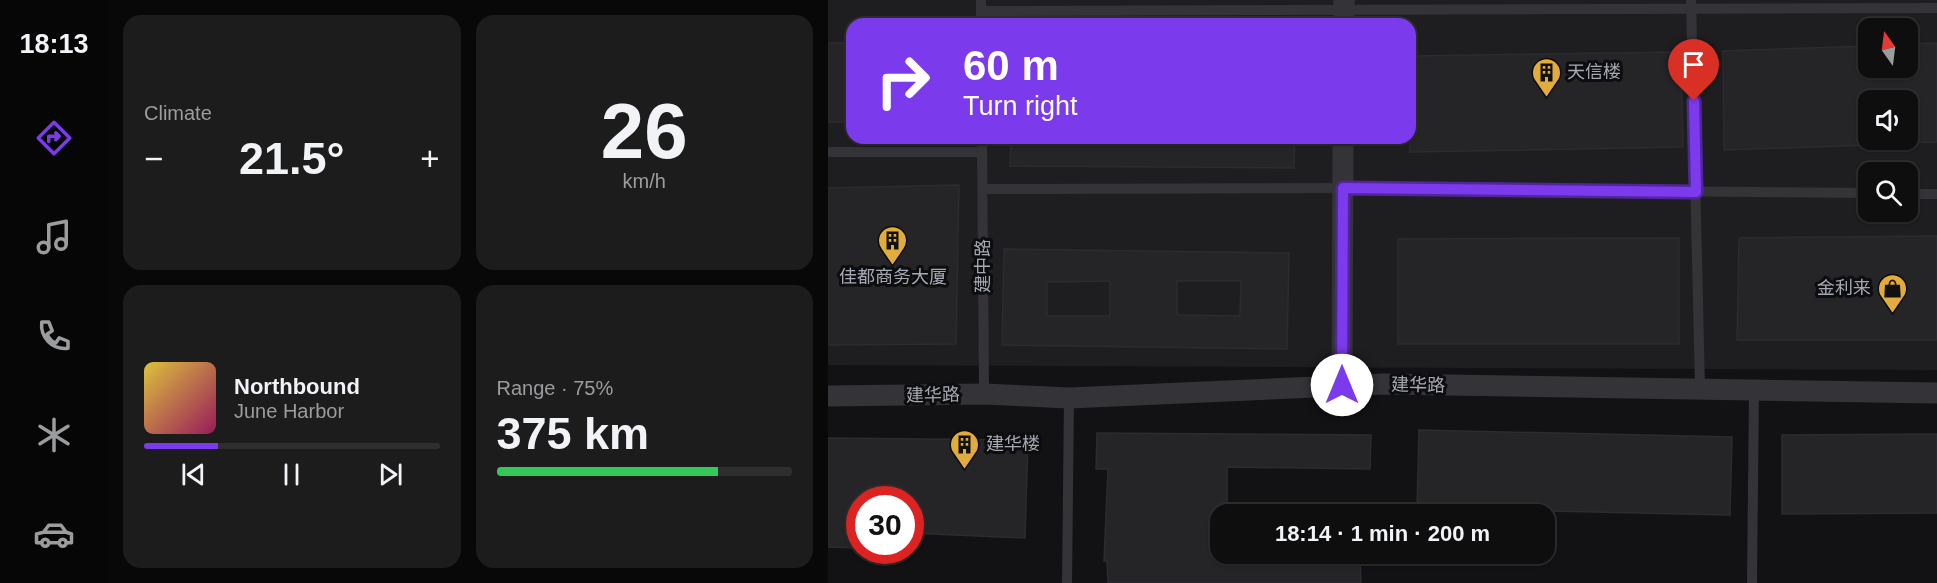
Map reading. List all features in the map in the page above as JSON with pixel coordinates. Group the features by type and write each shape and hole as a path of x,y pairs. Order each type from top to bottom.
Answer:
{"street":[{"path":"1342,385 1343,144"},
{"name":"建华路","path":"828,396 984,394 1069,398 1342,385 1700,388 1937,393"}],"lane":[{"path":"1692,5 1700,388"},
{"path":"981,6 1344,12 1692,5 1937,8"},
{"name":"建中路","path":"982,144 984,394"},
{"path":"828,152 982,152"},
{"path":"982,189 1343,188 1858,194"},
{"path":"1918,194 1937,194"},
{"path":"1752,583 1754,390"},
{"path":"1067,583 1069,398"}],"shaded area":[{"path":"828,0 1937,0 1937,370 828,365"}],"building":[{"path":"828,43 846,43 846,122 828,122"},
{"path":"1937,43 1937,142 1918,143 1918,90 1858,90 1858,145 1724,150 1723,51 1858,46 1858,78 1918,78 1918,44"},
{"name":"天信楼","path":"1681,52 1683,147 1410,152 1410,144 1416,144 1416,56"},
{"path":"1011,144 1295,144 1294,168 1010,166"},
{"name":"佳都商务大厦","path":"959,185 956,344 828,345 828,188"},
{"path":"1937,236 1937,340 1737,340 1739,238"},
{"path":"1679,238 1679,344 1398,344 1398,239"},
{"path":"1004,249 1289,253 1287,349 1002,345","holes":["1110,281 1110,316 1047,316 1047,282","1177,281 1241,281 1240,316 1177,315"]},
{"path":"1419,430 1732,437 1730,515 1555,511 1555,504 1417,504"},
{"path":"1097,433 1371,435 1370,469 1227,467 1227,504 1210,504 1210,564 1360,564 1361,583 1108,583 1107,561 1104,561 1108,469 1096,469"},
{"path":"1937,434 1937,513 1782,514 1782,435"},
{"name":"建华楼","path":"828,438 1028,440 1025,538 924,534 924,486 846,486 846,548 828,547"}],"place":[{"name":"天信楼","path":"1546,98"},
{"name":"佳都商务大厦","path":"893,266"},
{"name":"金利来","path":"1892,314"},
{"name":"建华楼","path":"965,470"}],"route":[{"path":"1342,385 1343,188 1696,192 1694,101"}]}
